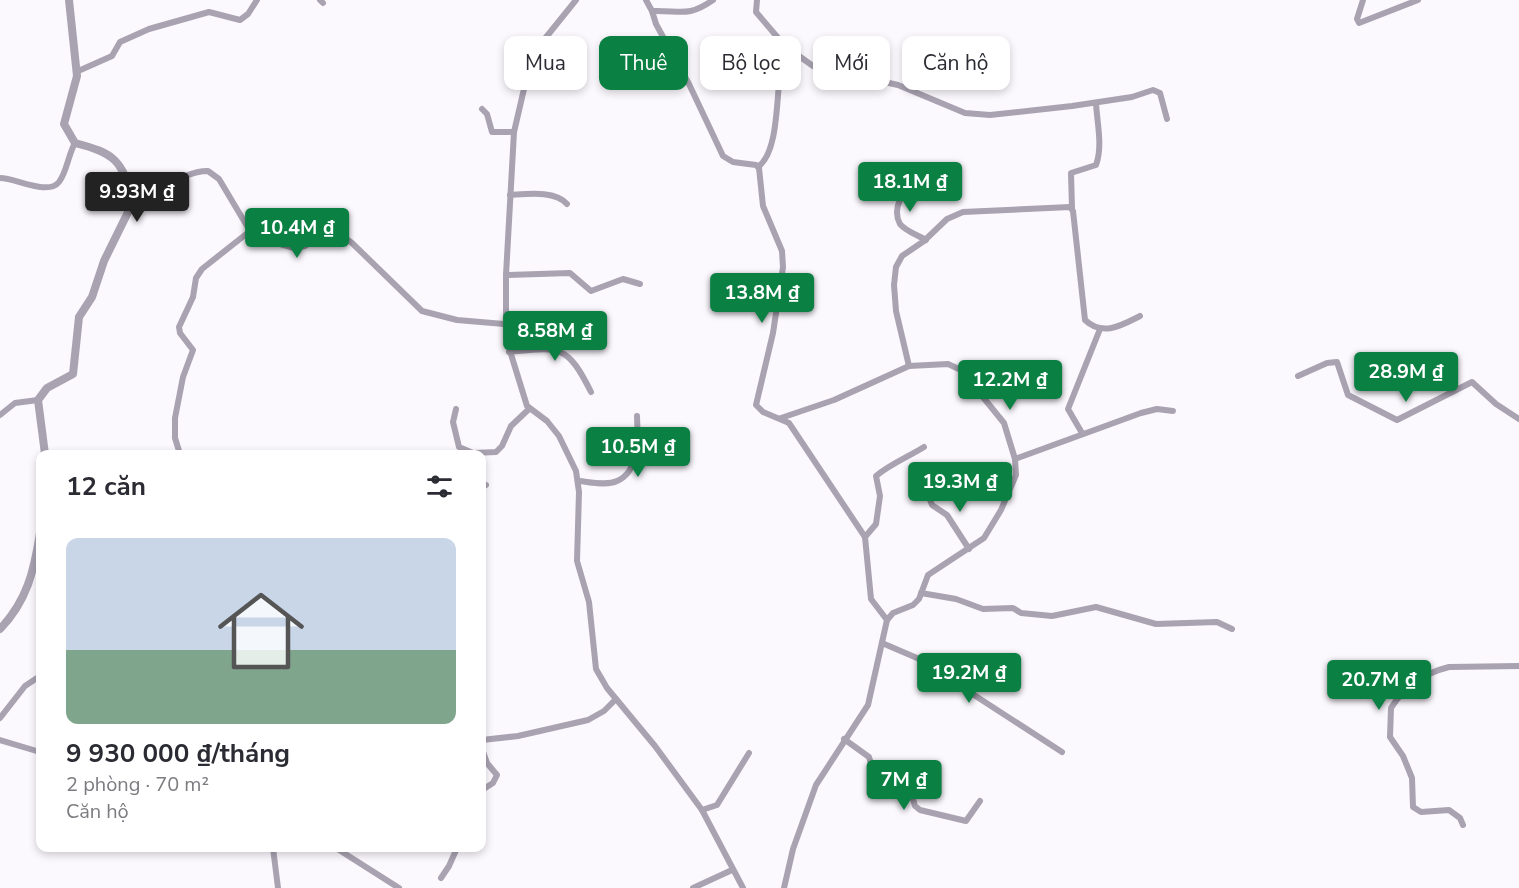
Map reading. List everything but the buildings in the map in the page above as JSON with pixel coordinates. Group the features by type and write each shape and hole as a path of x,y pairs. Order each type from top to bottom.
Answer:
{"street":[{"path":"44,450 38,400 47,388 74,374 79,317 92,297 104,261 133,202 124,176 111,155 90,146 75,143 64,122 74,91 76,72 69,0"},
{"path":"76,72 112,56 120,42 148,28 209,12 240,20 248,14 256,0"},
{"path":"576,0 543,40 530,63 514,132 504,324 510,352 529,409 547,421 559,436 579,482 577,561 589,602 593,657 599,676 702,810 743,888"},
{"path":"646,0 723,156 733,162 752,163 758,166"},
{"path":"652,11 692,13 713,0"},
{"path":"757,0 756,12 776,36"},
{"path":"1363,0 1357,19 1359,23 1418,0"},
{"path":"801,56 821,69 910,88 965,113 990,115 1096,103 1156,90 1160,93 1167,118"},
{"path":"758,166 766,160 772,144 777,90"},
{"path":"1096,103 1099,141 1096,165 1071,173 1072,208 1084,317 1089,324 1100,329 1118,327 1140,316"},
{"path":"482,109 487,114 490,131 514,132"},
{"path":"0,178 23,181 42,189 54,186 58,183 75,143"},
{"path":"758,166 763,206 782,251 783,267 773,333 756,405 763,412 781,417 789,423 809,449 865,537 872,599 887,620"},
{"path":"133,202 143,200 188,176 208,171 219,179 250,231 273,243 294,248 305,246 330,232 337,232 352,243 423,311 457,320 504,324"},
{"path":"916,180 902,194 898,218 903,227 926,240"},
{"path":"510,195 541,194 560,198 567,204"},
{"path":"909,366 896,311 895,275 902,256 926,240 947,219 963,212 1072,208"},
{"path":"179,450 175,438 176,418 183,377 193,350 178,327 190,305 198,274 250,231"},
{"path":"506,275 570,273 591,291 623,279 640,284"},
{"path":"1082,433 1068,409 1100,329"},
{"path":"510,352 549,348 563,352 580,372 591,392"},
{"path":"1298,376 1327,363 1337,362 1348,395 1397,420 1472,382 1496,404 1519,418"},
{"path":"781,417 834,400 909,366 948,364 961,370 1004,423 1015,459 1016,475 988,534 928,575 913,605 893,613 887,620 868,705 816,785 807,806 784,888"},
{"path":"0,415 15,403 38,400"},
{"path":"456,408 453,417 457,444 461,450"},
{"path":"486,453 496,452 502,446 511,426 529,409"},
{"path":"1015,459 1150,410 1173,411"},
{"path":"579,482 614,483 628,473 638,441 637,416"},
{"path":"865,537 876,524 880,496 876,476 891,464 903,461 924,447"},
{"path":"927,492 932,505 947,515 969,549"},
{"path":"0,629 19,607 36,556"},
{"path":"921,593 957,599 975,608 1013,608 1021,613 1052,616 1096,607 1156,624 1217,622 1232,628"},
{"path":"882,643 917,658 1062,752"},
{"path":"1463,825 1460,818 1449,810 1421,812 1413,807 1412,778 1403,756 1390,737 1391,708 1416,681 1445,668 1519,666"},
{"path":"0,718 25,686 36,679"},
{"path":"486,740 518,736 588,720 604,711 616,699"},
{"path":"844,739 869,757 877,784 911,792 915,806 920,810 966,821 980,801"},
{"path":"0,740 36,751"},
{"path":"702,810 717,805 749,753"},
{"path":"486,760 496,776 493,783 486,787"},
{"path":"274,852 278,888"},
{"path":"342,852 399,888"},
{"path":"441,878 455,852"},
{"path":"693,888 732,870"}]}
